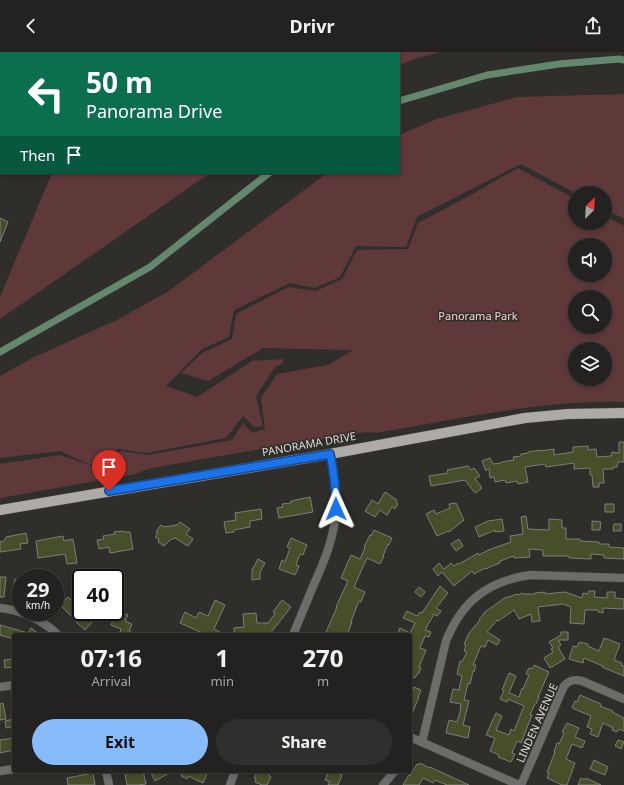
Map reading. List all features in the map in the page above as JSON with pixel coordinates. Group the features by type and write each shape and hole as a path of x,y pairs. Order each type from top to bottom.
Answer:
{"main road":[{"name":"PANORAMA DRIVE","path":"0,510 330,454 524,418 568,414 624,413"}],"street":[{"path":"294,633 327,555 332,539 336,509 336,493 330,454"},
{"path":"520,785 415,739 450,630 464,609 473,599 492,586 517,577 541,575 624,578"},
{"path":"0,608 32,617 55,633"},
{"name":"LINDEN AVENUE","path":"520,785 567,682 572,680 582,681 624,700"},
{"path":"0,687 12,685"},
{"path":"0,771 12,768"},
{"path":"106,773 109,785"},
{"path":"230,785 235,773"},
{"path":"383,785 393,773"}],"green space":[{"path":"400,52 441,52 414,59 400,66"},
{"path":"624,94 624,219 612,213 612,186 568,186 568,189 521,164 417,217 406,247 356,246 340,277 315,288 290,283 234,310 229,337 202,349 166,386 197,397 252,361 283,359 283,363 275,367 256,396 263,426 254,427 243,416 226,438 147,453 119,449 90,465 60,451 0,458 0,376 32,358 117,320 169,291 326,174 400,174 400,135 437,119 517,97"},
{"name":"Panorama Park","path":"518,168 568,195 568,230 612,230 612,220 624,226 624,402 593,402 530,407 376,433 366,432 147,469 136,474 0,498 0,464 60,455 92,466 121,451 148,455 232,440 243,423 252,433 265,429 261,398 277,374 328,365 353,350 263,348 208,381 181,373 202,353 232,339 236,314 288,287 316,291 342,279 357,250 408,249 418,223"},
{"path":"52,174 209,174 0,319 0,297"}],"building":[{"path":"0,218 8,222 0,242"},
{"path":"619,442 624,442 624,462 618,462 617,467 613,467 613,469 603,469 604,483 599,483 599,487 593,487 590,468 574,469 574,463 546,467 545,464 525,467 528,482 518,484 517,481 506,483 505,480 495,482 494,477 490,478 489,468 486,471 482,461 490,458 493,464 501,463 514,460 513,457 521,456 521,454 528,452 554,449 554,455 573,452 573,447 588,446 588,450 596,449 597,457 611,456 612,452 619,453"},
{"path":"468,466 471,470 474,468 480,476 475,479 481,486 481,489 475,493 465,480 431,486 429,476 448,473 447,470"},
{"path":"385,492 397,500 396,502 398,504 395,509 392,507 387,515 380,510 375,517 365,511 372,500 378,504"},
{"path":"310,497 313,512 279,518 277,508 283,507 282,504 291,503 291,501"},
{"path":"456,503 464,520 449,532 448,531 437,536 426,514 434,510 436,514 450,508 449,504"},
{"path":"605,504 614,504 614,512 605,512"},
{"path":"261,509 262,519 250,521 250,527 226,533 224,522 236,520 235,513"},
{"path":"526,516 528,529 549,530 549,519 562,520 562,528 566,528 566,539 580,539 580,541 609,544 609,547 624,548 624,559 604,558 604,555 591,554 591,559 569,558 569,556 543,556 543,550 529,549 530,557 514,558 514,556 474,574 472,571 454,586 442,572 438,576 433,569 439,563 444,569 451,563 454,566 478,553 479,555 488,550 511,542 510,536 523,534 521,517"},
{"path":"502,519 504,531 495,532 495,530 479,537 475,527 488,521"},
{"path":"592,521 601,522 600,530 592,530"},
{"path":"180,522 190,529 186,534 193,539 188,546 175,538 170,540 164,546 158,542 159,539 155,537 158,533 156,532 161,525 164,527 177,525"},
{"path":"614,524 621,524 621,531 613,531"},
{"path":"374,530 392,538 380,564 367,558 354,587 365,592 361,602 359,601 348,633 326,632 348,581 341,578 351,555 360,559 365,548 364,547 370,535 371,536"},
{"path":"114,532 130,532 133,549 110,553 109,547 99,549 97,540 104,539 103,536 115,534"},
{"path":"26,533 28,543 20,544 21,549 0,552 0,541 3,542 6,537"},
{"path":"63,536 64,541 73,539 77,563 67,564 65,554 38,558 36,541"},
{"path":"291,538 307,545 303,555 300,554 296,565 299,566 295,575 279,569 282,560 285,562 290,548 287,547"},
{"path":"459,539 463,546 456,551 451,544"},
{"path":"258,559 265,563 260,572 260,579 252,580 252,570"},
{"path":"0,577 6,577 4,597 0,597"},
{"path":"440,586 448,593 436,608 441,611 437,616 434,614 425,630 431,632 429,637 425,636 420,648 426,650 419,667 421,668 415,678 412,677 412,633 410,633 415,623 403,618 407,611 417,616 420,612 422,613"},
{"path":"419,587 425,592 421,597 415,592"},
{"path":"589,591 595,591 594,597 607,598 607,592 615,592 615,598 624,599 624,609 603,608 603,613 598,612 598,610 585,610 584,624 570,623 571,607 563,604 538,607 540,621 532,622 531,614 519,619 514,610 498,621 497,620 487,632 500,640 497,645 488,640 485,647 481,646 473,665 476,665 470,684 468,683 464,700 469,701 463,725 470,727 468,738 446,733 449,720 457,722 460,712 461,704 450,702 453,689 459,690 462,676 457,674 460,661 462,662 467,652 464,651 466,645 464,644 469,633 485,612 506,597 517,594 565,592 582,598 583,593 588,594"},
{"path":"68,597 72,601 72,617 64,609 64,601"},
{"path":"215,600 225,605 214,629 222,633 202,633 180,623 185,612 196,618 199,612 208,616"},
{"path":"282,600 291,607 271,633 234,633 234,628 244,627 243,614 256,613 257,623 268,623 275,614 273,612"},
{"path":"124,614 128,615 125,621 132,624 129,631 133,633 120,633 121,629 111,625 113,621 124,621"},
{"path":"76,621 93,621 85,630"},
{"path":"0,625 28,633 12,633 12,638 0,635"},
{"path":"31,628 37,633 28,633"},
{"path":"400,628 410,633 398,633"},
{"path":"561,632 568,632 568,640 558,640 561,645 558,647 565,659 550,668 544,658 553,652 551,649 553,648 549,642 561,635"},
{"path":"604,638 620,644 614,660 622,663 621,665 624,666 624,676 584,658 583,663 569,659 573,646 577,647 579,642 588,644 588,646 599,651"},
{"path":"12,659 12,667 5,668 4,660"},
{"path":"534,665 549,672 530,715 532,715 521,743 517,741 512,753 515,754 511,762 498,757 499,755 490,751 495,738 486,735 496,713 502,716 496,730 509,735 511,729 514,731 524,706 508,699 507,702 500,699 504,691 502,690 509,673 516,676 509,693 519,697 529,675 526,674 529,668 532,669"},
{"path":"414,687 421,690 412,713 412,692"},
{"path":"580,695 601,704 600,706 613,711 612,712 624,718 624,731 619,729 617,732 612,730 613,728 603,723 598,737 590,734 592,729 587,727 591,716 572,708"},
{"path":"3,703 6,719 0,720 0,704"},
{"path":"12,719 12,726 6,728 5,721"},
{"path":"567,723 579,728 575,737 585,741 582,748 572,744 566,759 575,763 567,785 562,785 547,778 549,773 547,772 557,743 559,744 564,733 562,732"},
{"path":"12,738 12,750 0,753 0,740"},
{"path":"618,740 624,742 621,749 615,746"},
{"path":"594,760 608,767 605,775 590,769"},
{"path":"420,763 429,768 430,767 469,785 447,785 435,780 433,783 423,778 419,785 403,785 417,764 419,765"},
{"path":"93,773 95,785 68,785 67,778"},
{"path":"143,773 146,784 127,785 125,774"},
{"path":"151,773 169,773 155,781"},
{"path":"180,773 207,773 203,783 188,776 187,779 181,776 182,774"},
{"path":"257,773 270,773 269,776 271,777 267,785 262,785 255,782 256,779 254,778"},
{"path":"328,773 338,773 342,775 338,785 328,785 330,782 325,780"},
{"path":"581,778 585,780 586,778 601,785 578,785"}],"waterway":[{"path":"400,101 487,75 559,64 619,59 624,60"},
{"path":"0,352 150,267 268,174"}],"route":[{"path":"109,491 330,454 336,493 336,509"}]}
